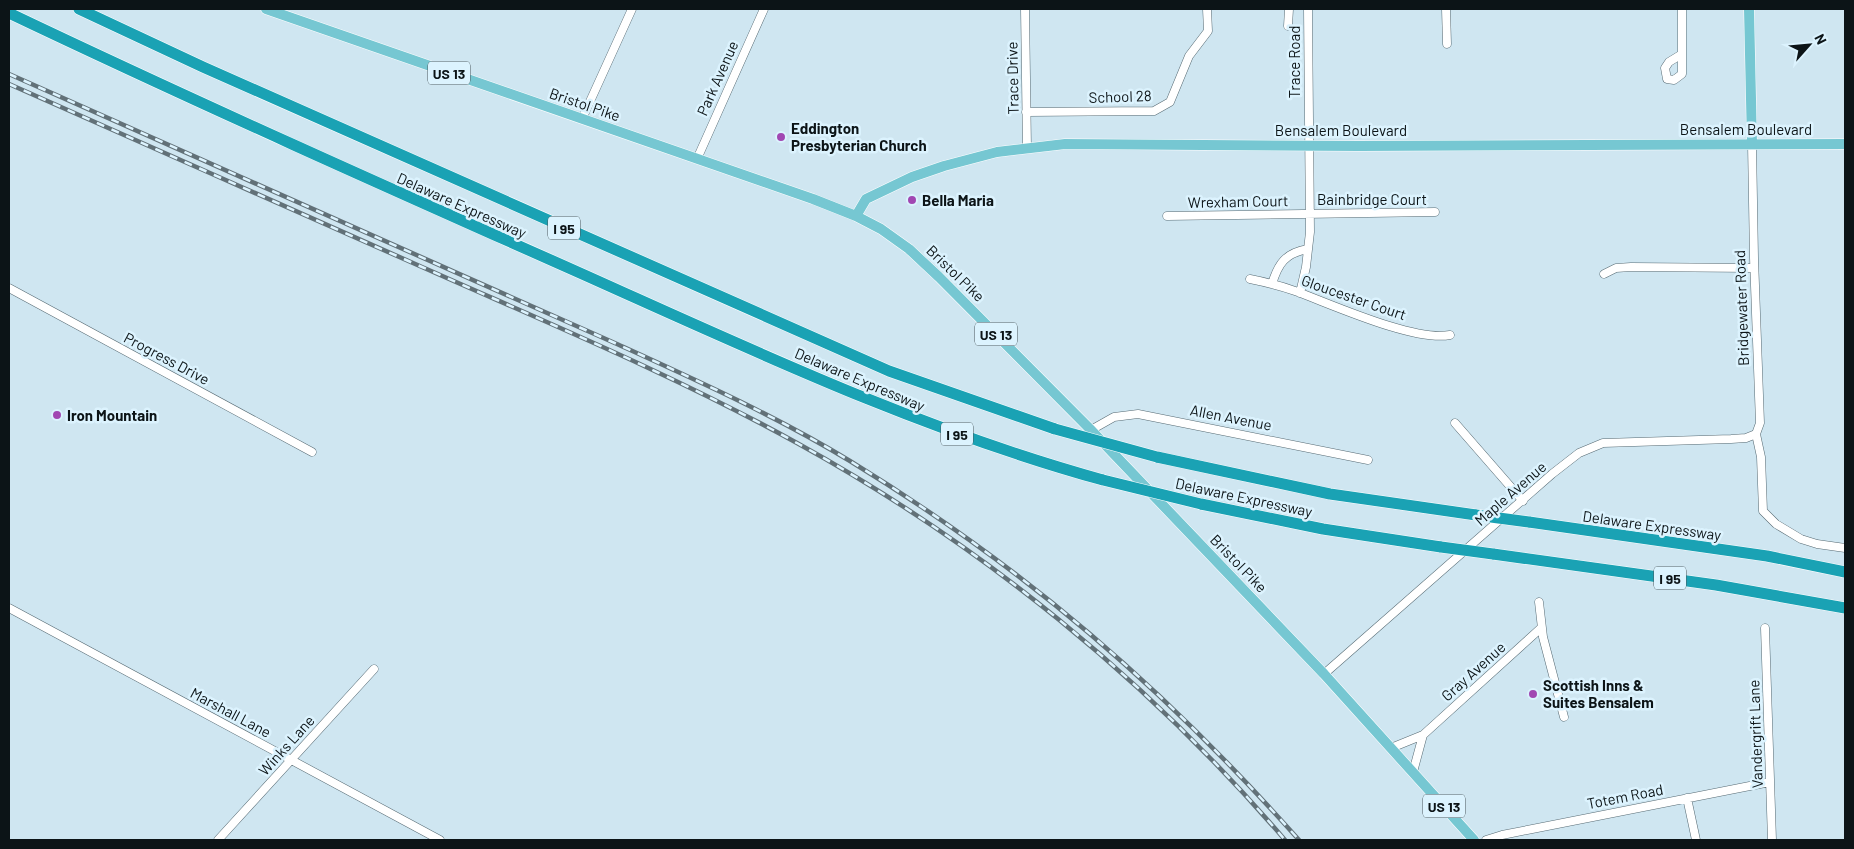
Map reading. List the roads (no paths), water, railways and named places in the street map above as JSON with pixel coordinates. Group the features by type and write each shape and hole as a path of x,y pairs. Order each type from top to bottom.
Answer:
{"highway":[{"name":"Delaware Expressway","path":"79,9 203,67 889,372 1055,429 1157,457 1330,494 1767,556 1845,572"},
{"name":"Delaware Expressway","path":"9,13 182,95 816,378 946,430 1015,454 1103,480 1201,504 1313,527 1441,547 1725,586 1845,608"}],"main road":[{"name":"Bristol Pike","path":"266,9 856,216 890,234 919,258 1091,430 1324,674 1474,840"},
{"name":"Bridgewater Road","path":"1750,9 1752,144"},
{"name":"Bensalem Boulevard","path":"856,216 866,199 912,177 970,158 1027,148 1081,143 1311,146 1845,144"}],"street":[{"path":"582,119 632,9"},
{"name":"Park Avenue","path":"696,159 764,9"},
{"name":"Trace Drive","path":"1025,9 1027,148"},
{"name":"School 28","path":"1026,112 1154,111 1170,102 1189,56 1208,31 1207,9"},
{"path":"1288,9 1288,26"},
{"name":"Trace Road","path":"1300,293 1308,249 1310,213 1311,146 1307,98 1308,9"},
{"path":"1446,9 1447,44"},
{"path":"1682,9 1682,54"},
{"name":"Bridgewater Road","path":"1752,144 1754,268 1760,423 1756,434 1761,457 1762,507 1768,518 1801,539 1817,544 1845,548"},
{"name":"Bainbridge Court","path":"1310,213 1435,212"},
{"name":"Wrexham Court","path":"1167,216 1310,213"},
{"path":"1272,284 1281,262 1296,253 1308,249"},
{"path":"1604,274 1616,268 1631,267 1754,268"},
{"name":"Gloucester Court","path":"1250,278 1300,293 1415,333 1441,337 1450,335"},
{"name":"Progress Drive","path":"9,288 312,452"},
{"name":"Allen Avenue","path":"1091,430 1114,416 1138,414 1368,460"},
{"path":"1455,424 1523,500"},
{"name":"Maple Avenue","path":"1324,674 1567,461 1589,447 1613,442 1746,438 1756,434"},
{"path":"1539,602 1541,628 1564,717"},
{"name":"Marshall Lane","path":"9,608 440,840"},
{"name":"Gray Avenue","path":"1391,748 1423,735 1541,628"},
{"name":"Vandergrift Lane","path":"1765,628 1772,840"},
{"name":"Winks Lane","path":"218,840 374,669"},
{"path":"1413,772 1423,735"},
{"name":"Totem Road","path":"1486,840 1502,835 1770,782"},
{"path":"1687,798 1696,840"}],"railway":[{"path":"9,74 676,371 765,414 850,461 975,544 1089,633 1196,731 1299,840"},
{"path":"9,84 658,373 751,418 865,483 997,571 1059,620 1119,671 1177,725 1232,781 1285,840"}],"place":[{"name":"Eddington Presbyterian Church","path":"781,137"},
{"name":"Bella Maria","path":"912,200"},
{"name":"Iron Mountain","path":"57,415"},
{"name":"Scottish Inns & Suites Bensalem","path":"1533,694"}]}
